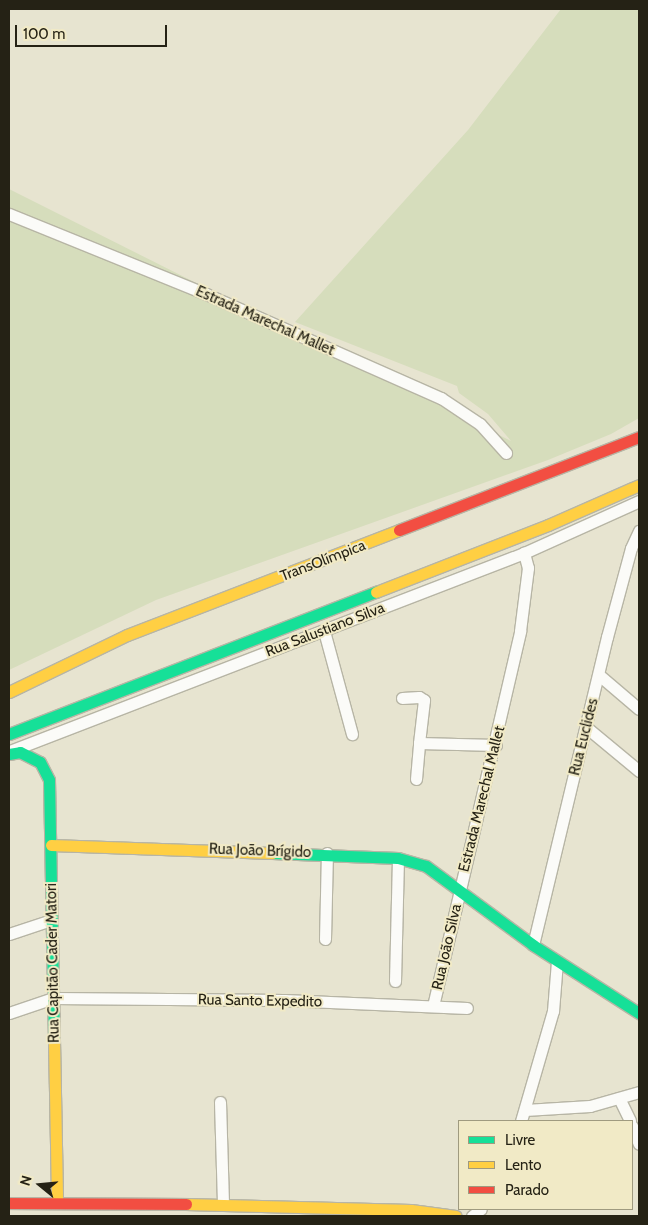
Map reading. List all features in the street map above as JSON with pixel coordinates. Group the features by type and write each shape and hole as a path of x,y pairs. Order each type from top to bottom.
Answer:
{"main road":[{"name":"TransOlímpica","path":"9,692 128,636 639,437"},
{"path":"9,734 582,511 639,485"},
{"path":"35,740 44,732 110,702 260,642 295,624"},
{"name":"Rua Capitão Cader Matori","path":"9,753 20,752 40,762 49,780 57,1201"},
{"name":"Rua João Brígido","path":"51,845 327,853 398,858 426,866 460,888"},
{"name":"Estrada Marechal Mallet","path":"460,888 533,945 639,1014"},
{"path":"9,1203 88,1201 223,1204 456,1216"}],"street":[{"name":"Estrada Marechal Mallet","path":"9,214 206,294 441,398 471,417 506,453"},
{"name":"Rua Salustiano Silva","path":"9,753 35,740 524,553 639,501"},
{"name":"Rua Euclides","path":"533,945 631,548 639,531"},
{"name":"Estrada Marechal Mallet","path":"460,888 496,745 520,631 528,568 524,553"},
{"path":"324,631 352,734"},
{"path":"599,675 639,709"},
{"path":"402,698 419,697 424,700 416,779"},
{"path":"586,727 639,771"},
{"path":"419,743 496,745"},
{"path":"325,939 327,853"},
{"path":"395,981 398,858"},
{"name":"Rua João Silva","path":"433,1006 460,888"},
{"path":"9,934 51,920"},
{"path":"557,961 552,1018 523,1116 565,1110 639,1092"},
{"name":"Rua Santo Expedito","path":"9,1013 53,998 284,1000 467,1008"},
{"path":"619,1098 630,1120"},
{"path":"220,1102 223,1204"},
{"path":"633,1129 639,1144"},
{"path":"88,1201 88,1216"}],"green space":[{"path":"561,9 639,9 639,418 611,434 548,460 156,600 9,670 9,189 511,441 488,414 459,393 457,386 295,322 468,130"}],"traffic: fast":[{"path":"9,734 376,592"},
{"path":"9,754 20,752 40,762 49,780 54,1040"},
{"path":"272,853 398,858 426,866 533,945 639,1013"}],"traffic: slow":[{"path":"376,592 548,525 639,485"},
{"path":"9,692 127,635 399,530"},
{"path":"51,845 272,853"},
{"path":"54,1040 57,1201"},
{"path":"186,1204 411,1210 456,1216"}],"traffic: jam":[{"path":"399,530 639,437"},
{"path":"9,1203 186,1204"}]}
